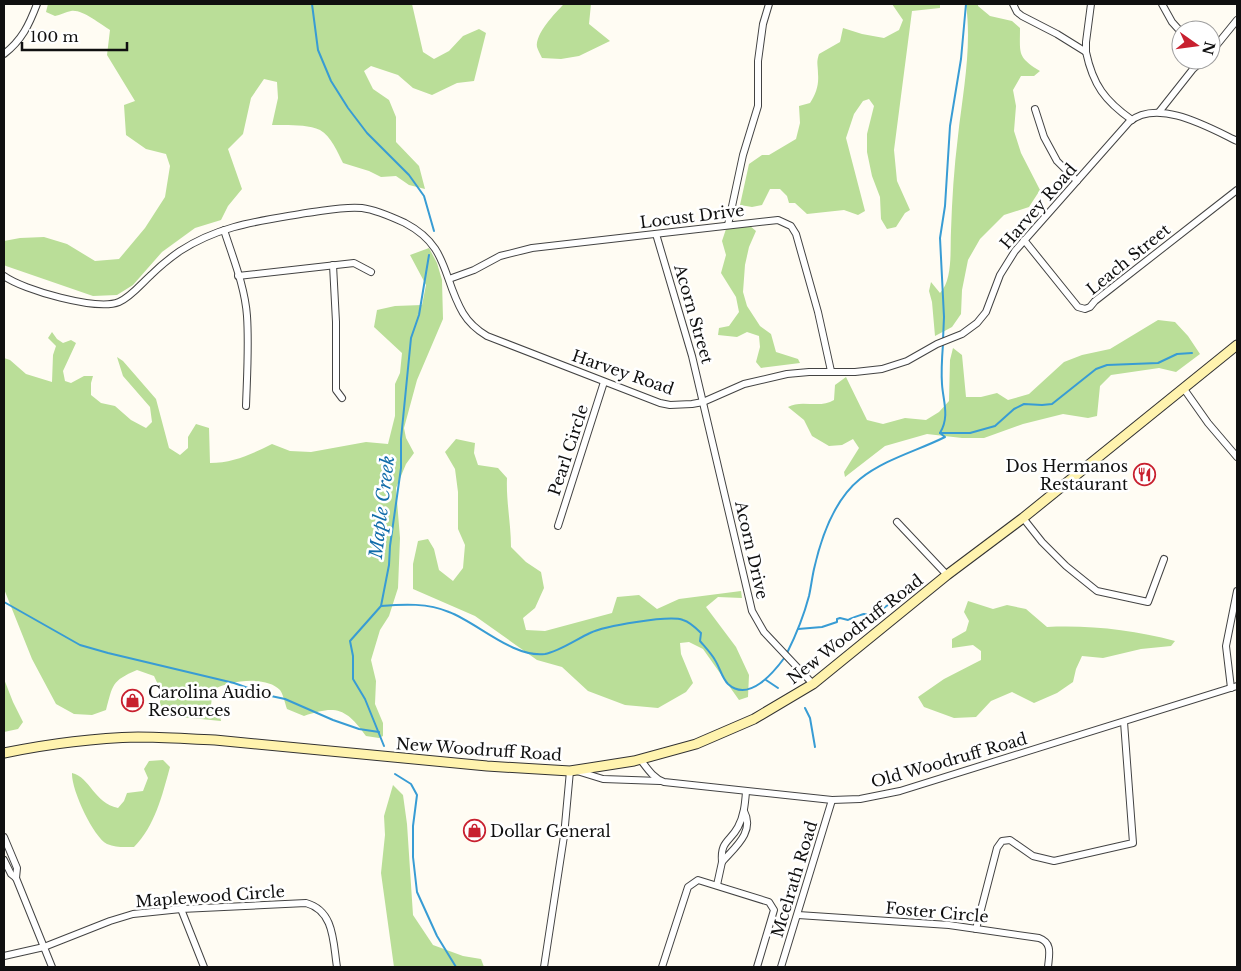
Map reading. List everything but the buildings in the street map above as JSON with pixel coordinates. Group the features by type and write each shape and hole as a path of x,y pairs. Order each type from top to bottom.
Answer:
{"main road":[{"name":"New Woodruff Road","path":"4,753 40,746 112,738 174,738 215,740 487,766 572,770 640,759 689,746 754,719 813,684 1237,345"}],"street":[{"path":"4,54 14,47 28,28 36,4"},
{"path":"728,225 743,155 758,106 758,61 763,24 769,4"},
{"path":"1013,4 1017,12 1022,16 1086,52"},
{"path":"1091,4 1086,52 1089,66 1101,91 1110,102 1132,120 1143,114 1159,112 1178,116 1237,141"},
{"path":"1162,4 1171,20"},
{"path":"1221,40 1237,20"},
{"path":"1159,112 1193,70"},
{"path":"1035,109 1044,137 1057,161 1078,181"},
{"name":"Harvey Road","path":"4,276 27,287 68,299 101,305 110,304 120,302 183,249 210,235 255,220 334,209 362,208 393,218 417,231 438,253 462,312 473,326 487,336 660,403 670,406 681,406 703,402 723,392 765,378 802,372 855,372 882,369 907,361 937,344 970,329 984,316 991,303 1000,275 1024,240 1132,120"},
{"name":"Leach Street","path":"1024,240 1078,307 1086,309 1237,190"},
{"name":"Locust Drive","path":"449,279 474,270 500,256 521,250 778,220 787,223 794,230 818,312 831,371"},
{"path":"224,230 247,315 246,406"},
{"name":"Acorn Street","path":"656,234 692,356 703,402"},
{"path":"238,276 354,263 371,272"},
{"path":"333,265 336,322 336,390 342,398"},
{"name":"Pearl Circle","path":"558,526 604,382"},
{"path":"1184,389 1208,423 1237,457"},
{"name":"Acorn Drive","path":"703,402 752,611 764,632 813,684"},
{"path":"1023,518 1042,542 1066,566 1098,591 1148,602 1164,559"},
{"path":"896,522 947,575"},
{"path":"1234,687 1226,646 1237,591"},
{"name":"Old Woodruff Road","path":"572,770 603,779 660,781 832,800 860,799 900,791 1211,696 1234,687"},
{"path":"976,929 997,848 1002,841 1010,840 1033,856 1054,861 1133,843 1124,722"},
{"path":"640,759 660,781"},
{"path":"544,967 572,770"},
{"path":"717,885 726,841 739,826 744,811 746,792"},
{"name":"Mcelrath Road","path":"781,967 832,800"},
{"path":"722,862 742,840 747,829 748,818 744,811"},
{"path":"4,837 17,868 16,878 52,967"},
{"path":"4,860 11,874 16,878"},
{"path":"662,967 688,887 698,880 769,902 774,910 757,967"},
{"name":"Maplewood Circle","path":"4,956 44,947 121,917 155,911 299,903 313,905 328,920 337,967"},
{"path":"181,909 204,967"},
{"name":"Foster Circle","path":"798,915 899,921 1042,938 1050,948 1048,967"}],"green space":[{"path":"48,4 412,4 423,52 434,59 449,51 463,36 479,29 486,33 474,81 457,83 432,95 413,88 398,75 371,66 364,71 373,89 389,100 396,117 396,142 419,166 425,189 409,185 396,176 381,177 343,163 331,140 320,130 303,126 272,125 278,98 277,82 264,79 251,98 243,134 228,149 242,189 228,206 221,220 195,228 162,252 133,285 117,295 93,296 4,265 4,241 44,237 67,244 95,261 119,259 145,228 165,197 170,166 166,154 146,149 126,135 124,105 135,101 107,55 110,30 80,12 69,11 55,16 46,12"},
{"path":"564,4 591,4 589,24 610,41 579,56 561,59 542,58 537,47 539,36 546,24"},
{"path":"892,4 940,4 940,8 912,11 894,150 897,181 910,210 905,213 896,227 887,229 881,219 880,197 872,176 867,152 867,134 874,106 869,99 863,101 854,114 846,138 865,211 858,215 844,210 807,214 795,203 789,203 787,196 780,189 770,189 762,205 752,207 740,205 749,164 762,155 769,155 796,139 800,123 799,106 810,103 817,89 817,62 819,54 840,42 843,28 884,38 899,30 903,20"},
{"path":"966,4 978,4 990,16 1012,21 1020,28 1021,54 1027,62 1040,71 1034,76 1021,76 1013,90 1016,106 1014,131 1021,153 1040,190 1029,207 1004,215 980,239 968,260 962,290 961,314 952,327 935,336 932,302 929,291 931,282 940,293 949,272 954,172 967,54 968,20"},
{"path":"750,226 756,231 749,247 745,265 743,292 747,306 760,326 771,334 776,352 798,359 800,363 761,368 756,362 760,347 759,336 747,332 737,337 718,335 719,328 729,326 739,312 736,297 721,273 726,255 722,241 726,229"},
{"path":"429,248 437,263 442,280 443,319 417,380 404,428 406,438 414,453 406,464 396,488 400,538 398,588 389,616 380,630 371,660 376,681 375,704 383,723 383,736 379,738 366,736 346,714 340,711 324,711 304,716 287,709 280,690 274,685 257,681 237,682 213,690 211,705 220,716 221,721 160,715 160,689 154,676 137,670 122,677 114,685 106,710 92,715 74,714 56,704 32,659 4,589 4,358 10,360 26,374 52,382 53,355 56,346 48,338 52,332 63,343 71,340 76,343 63,371 65,381 71,383 84,376 93,376 91,395 101,403 115,406 131,420 146,428 152,422 150,407 123,376 117,357 123,361 156,399 169,448 180,455 188,448 188,437 196,424 209,428 210,463 234,460 272,444 290,451 311,452 366,442 388,444 395,416 395,384 400,373 402,353 374,327 377,310 395,306 422,305 426,285 410,255"},
{"path":"1158,320 1175,322 1188,336 1200,354 1176,372 1159,368 1111,375 1100,386 1097,416 1088,418 1063,414 1023,424 984,438 962,438 927,434 885,446 845,477 844,472 859,448 853,439 842,445 829,446 812,436 804,420 788,407 799,404 829,403 834,400 835,385 846,377 867,420 883,424 905,418 926,420 939,412 949,401 950,360 953,348 962,355 966,397 981,397 997,393 1008,400 1029,394 1064,362 1082,355 1110,349"},
{"path":"456,439 475,443 474,453 478,465 498,468 507,478 511,547 526,562 541,572 544,588 535,608 523,618 526,630 545,631 612,613 617,597 639,595 657,609 679,599 741,591 742,598 718,597 706,607 736,647 749,675 748,697 739,700 703,649 689,642 680,643 681,654 693,683 686,692 658,708 625,705 588,691 562,667 537,660 475,616 413,589 413,564 418,541 428,539 434,549 439,570 453,581 463,568 465,545 458,529 458,492 455,469 445,452"},
{"path":"968,601 993,609 1007,605 1026,609 1047,627 1112,629 1175,641 1171,646 1141,649 1103,658 1082,656 1073,682 1057,693 1034,703 1012,692 991,701 976,717 954,718 924,707 918,697 944,679 981,660 981,651 973,645 952,648 952,639 966,631 969,621 964,612"},
{"path":"4,679 23,722 18,729 4,732"},
{"path":"163,760 170,767 164,789 153,820 141,839 134,847 117,847 101,840 79,801 72,773 83,779 103,801 118,808 124,801 127,793 143,791 148,778 144,769 149,761"},
{"path":"393,785 403,795 407,824 413,915 433,945 463,956 481,959 484,967 394,967 381,873 385,835 384,816"}],"waterway":[{"name":"Maple Creek","path":"312,4 318,50 331,81 367,133 409,175 424,196 434,231"},
{"path":"943,340 944,317 940,238 945,206 950,126 961,59 966,4"},
{"name":"Maple Creek","path":"384,746 365,699 353,679 353,656 350,641 381,606 389,565 401,468 401,439 411,338 419,315 429,255"},
{"path":"940,433 945,421 942,379 943,344"},
{"path":"940,433 970,433 995,426 1014,409 1024,404 1052,404 1096,369 1107,365 1158,363 1177,354 1192,353"},
{"path":"787,653 800,625 807,603 813,572 825,532 843,498 860,479 870,472 890,461 945,437 940,433"},
{"path":"4,602 80,645 234,683 285,699 359,729 379,732"},
{"path":"798,629 822,627 837,622 837,619 840,618 848,620 864,614 873,616 892,602"},
{"path":"381,606 416,605 441,609 460,617 508,645 533,654 550,653 590,633 608,627 651,620 683,620 701,633 700,641 713,657 726,682 736,689 744,690 760,683 768,677 785,657"},
{"path":"766,680 778,688"},
{"path":"805,708 810,718 815,747"},
{"name":"Maple Creek","path":"395,774 411,784 417,795 413,826 413,857 417,892 437,936 456,967"}],"place":[{"name":"Dos Hermanos Restaurant","path":"1144,475"},
{"name":"Carolina Audio Resources","path":"132,701"},
{"name":"Dollar General","path":"474,831"}]}
